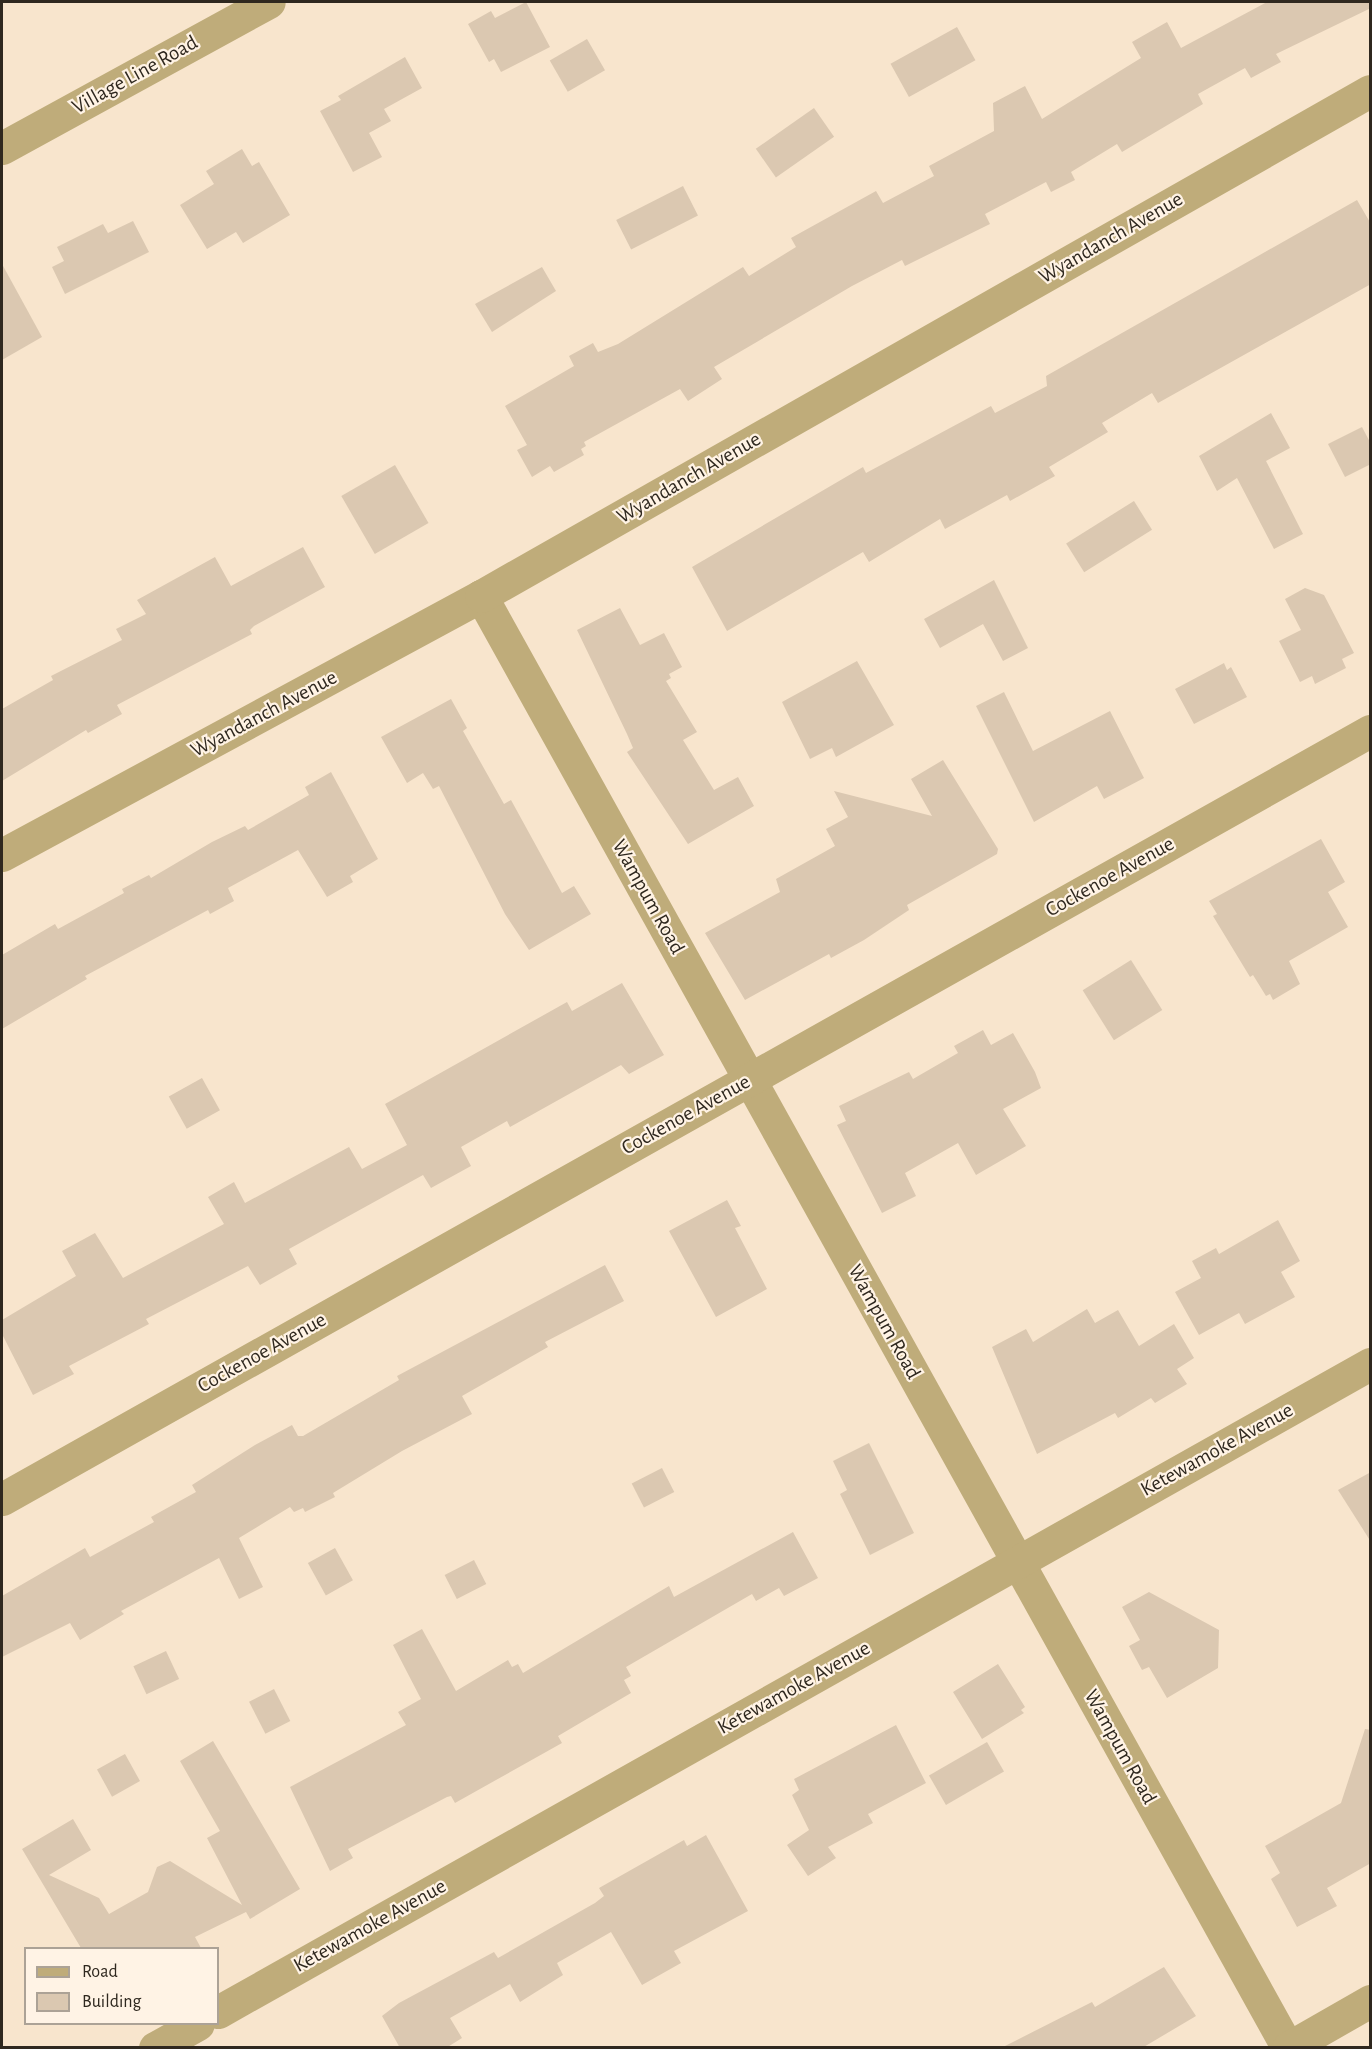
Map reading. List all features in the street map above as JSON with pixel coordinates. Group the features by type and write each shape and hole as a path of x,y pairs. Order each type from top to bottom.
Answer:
{"street":[{"name":"Village Line Road","path":"2,148 269,2"},
{"name":"Wyandanch Avenue","path":"2,855 481,596 1371,91"},
{"name":"Wampum Road","path":"481,596 1288,2047"},
{"name":"Cockenoe Avenue","path":"2,1499 1371,731"},
{"name":"Ketewamoke Avenue","path":"219,2012 1371,1364"},
{"path":"1288,2047 1371,2001"},
{"path":"155,2048 196,2025"}],"building":[{"path":"526,2 550,47 501,72 494,59 489,62 468,24 491,11 495,18"},
{"path":"1267,2 1371,2 1371,8 1276,54 1281,62 1251,78 1245,68 1198,94 1203,104 1122,152 1117,144 1071,172 1075,180 1051,192 1046,182 985,214 990,224 905,266 902,260 852,286 714,367 722,379 688,401 680,389 584,442 586,446 581,449 584,455 554,472 550,466 532,477 517,450 527,445 505,406 574,366 569,356 593,343 598,352 618,344 743,267 749,276 796,247 791,238 876,191 883,203 934,176 929,166 994,131 993,103 1025,86 1042,119 1141,58 1132,42 1167,22 1181,48"},
{"path":"957,27 975,60 909,97 891,64"},
{"path":"587,39 605,70 568,92 550,61"},
{"path":"405,57 422,88 384,109 391,121 369,133 382,157 353,172 320,111 341,100 338,96"},
{"path":"814,108 834,137 776,177 756,149"},
{"path":"242,149 252,166 259,162 290,215 243,243 236,232 207,249 180,205 214,184 206,171"},
{"path":"683,186 698,215 631,249 616,220"},
{"path":"1357,200 1371,224 1371,284 1158,403 1152,393 1102,423 1108,432 1049,467 1055,476 1010,501 1007,495 945,529 940,519 869,562 863,552 727,631 692,567 863,467 866,473 991,406 995,413 1047,386 1046,376"},
{"path":"133,221 149,252 65,294 52,267 64,261 57,247 103,224 108,233"},
{"path":"2,264 42,337 2,360"},
{"path":"542,267 556,291 492,332 475,304"},
{"path":"1271,413 1290,448 1266,461 1303,534 1274,549 1237,478 1217,491 1199,456"},
{"path":"1362,427 1371,444 1371,464 1345,477 1328,444"},
{"path":"395,465 429,523 375,554 341,496"},
{"path":"1134,501 1152,530 1084,572 1066,543"},
{"path":"303,547 325,587 254,626 250,630 252,634 117,705 122,714 88,733 86,730 2,781 2,709 53,680 51,676 122,640 116,629 146,614 137,600 215,557 231,586"},
{"path":"994,580 1028,648 1003,661 983,624 940,648 924,619"},
{"path":"1305,588 1324,595 1354,653 1342,659 1346,668 1315,684 1312,676 1300,682 1279,641 1301,630 1285,599"},
{"path":"620,608 640,645 664,633 682,667 669,674 671,678 666,681 697,732 683,740 714,790 738,777 754,806 688,844 627,752 633,748 577,630"},
{"path":"857,661 894,725 836,757 832,748 810,759 782,702"},
{"path":"1224,663 1227,670 1231,667 1247,697 1194,724 1175,689"},
{"path":"1004,692 1033,751 1110,711 1144,778 1104,799 1097,786 1034,822 976,706"},
{"path":"451,699 467,728 463,731 504,804 511,800 562,893 574,886 591,914 529,950 505,914 439,786 433,789 423,773 407,783 381,737"},
{"path":"943,760 998,849 997,854 907,905 909,910 864,940 831,958 829,954 745,1000 705,933 780,892 776,879 835,846 826,829 848,817 834,791 932,816 911,779"},
{"path":"331,772 378,859 350,876 353,882 327,897 298,850 228,888 234,901 210,914 208,910 85,976 87,979 2,1029 2,955 55,924 58,929 124,893 122,889 149,875 151,878 212,842 245,826 248,830 309,795 305,787"},
{"path":"1321,839 1345,882 1328,892 1348,927 1289,961 1300,984 1273,1000 1270,994 1266,996 1253,975 1250,977 1213,916 1217,914 1209,901"},
{"path":"1131,960 1162,1010 1114,1040 1083,990"},
{"path":"622,983 664,1055 629,1074 621,1065 510,1127 507,1121 461,1147 471,1166 431,1188 423,1175 289,1249 297,1264 260,1285 248,1266 146,1319 149,1324 69,1366 74,1374 33,1395 2,1334 2,1320 76,1276 62,1251 95,1233 123,1278 224,1224 208,1197 234,1182 245,1203 349,1147 362,1169 407,1145 385,1104 567,1002 572,1011"},
{"path":"983,1030 991,1045 1013,1033 1035,1072 1041,1088 1003,1109 1026,1146 976,1175 958,1143 905,1173 916,1196 882,1213 837,1125 846,1121 839,1106 909,1072 913,1079 958,1053 954,1046"},
{"path":"202,1078 220,1110 187,1129 169,1096"},
{"path":"727,1200 741,1226 735,1228 767,1289 716,1317 669,1231"},
{"path":"1278,1220 1300,1261 1281,1272 1295,1297 1245,1324 1239,1313 1199,1335 1175,1292 1201,1278 1192,1261 1216,1248 1219,1254"},
{"path":"605,1265 624,1301 545,1342 548,1347 462,1396 472,1414 402,1451 333,1493 335,1497 305,1512 303,1508 294,1512 290,1507 239,1538 263,1587 239,1599 219,1558 121,1611 124,1614 80,1640 70,1623 2,1657 2,1596 85,1548 90,1557 154,1522 151,1517 196,1492 192,1485 255,1445 292,1425 298,1436 303,1436 399,1380 397,1376"},
{"path":"1087,1309 1095,1323 1118,1310 1139,1346 1174,1324 1194,1358 1177,1369 1187,1384 1155,1403 1151,1398 1118,1418 1115,1413 1037,1454 992,1347 1026,1329 1033,1342"},
{"path":"869,1443 914,1533 870,1555 840,1494 847,1490 833,1461"},
{"path":"662,1468 674,1492 644,1507 632,1483"},
{"path":"1371,1472 1371,1542 1338,1490"},
{"path":"793,1532 818,1578 784,1596 779,1588 756,1601 752,1594 626,1667 631,1676 624,1680 631,1693 558,1736 562,1743 455,1803 451,1796 447,1797 348,1849 353,1858 330,1871 290,1787 406,1725 398,1712 421,1699 393,1645 422,1629 456,1691 508,1660 512,1667 518,1664 523,1673 669,1586 674,1597"},
{"path":"335,1548 353,1580 326,1595 308,1563"},
{"path":"474,1560 486,1584 457,1599 445,1575"},
{"path":"1149,1592 1219,1630 1218,1668 1167,1698 1149,1667 1142,1670 1129,1646 1140,1640 1122,1607"},
{"path":"166,1651 179,1679 146,1694 133,1666"},
{"path":"998,1664 1025,1707 1021,1710 1024,1713 982,1739 953,1692"},
{"path":"274,1689 290,1721 265,1734 249,1702"},
{"path":"896,1725 926,1783 868,1814 873,1823 828,1847 836,1858 808,1876 787,1845 809,1830 792,1795 799,1790 794,1779"},
{"path":"1365,1729 1371,1730 1371,1863 1327,1888 1337,1906 1297,1927 1271,1879 1280,1873 1265,1846 1341,1803"},
{"path":"213,1741 300,1889 250,1919 246,1912 195,1937 200,1947 80,1947 22,1849 73,1819 91,1850 49,1875 99,1898 109,1914 148,1892 157,1867 170,1861 242,1905 207,1838 220,1831 180,1761"},
{"path":"987,1742 1004,1771 946,1805 929,1776"},
{"path":"125,1754 140,1781 112,1797 97,1770"},
{"path":"706,1835 748,1911 674,1951 681,1963 642,1985 611,1932 557,1963 563,1975 520,2002 510,1984 450,2018 462,2038 446,2048 400,2048 382,2016 399,2003 494,1952 498,1958 595,1903 604,1896 599,1888 684,1840 687,1846"},
{"path":"1164,1967 1196,2016 1142,2048 1001,2048 1092,2002 1095,2007"}]}
